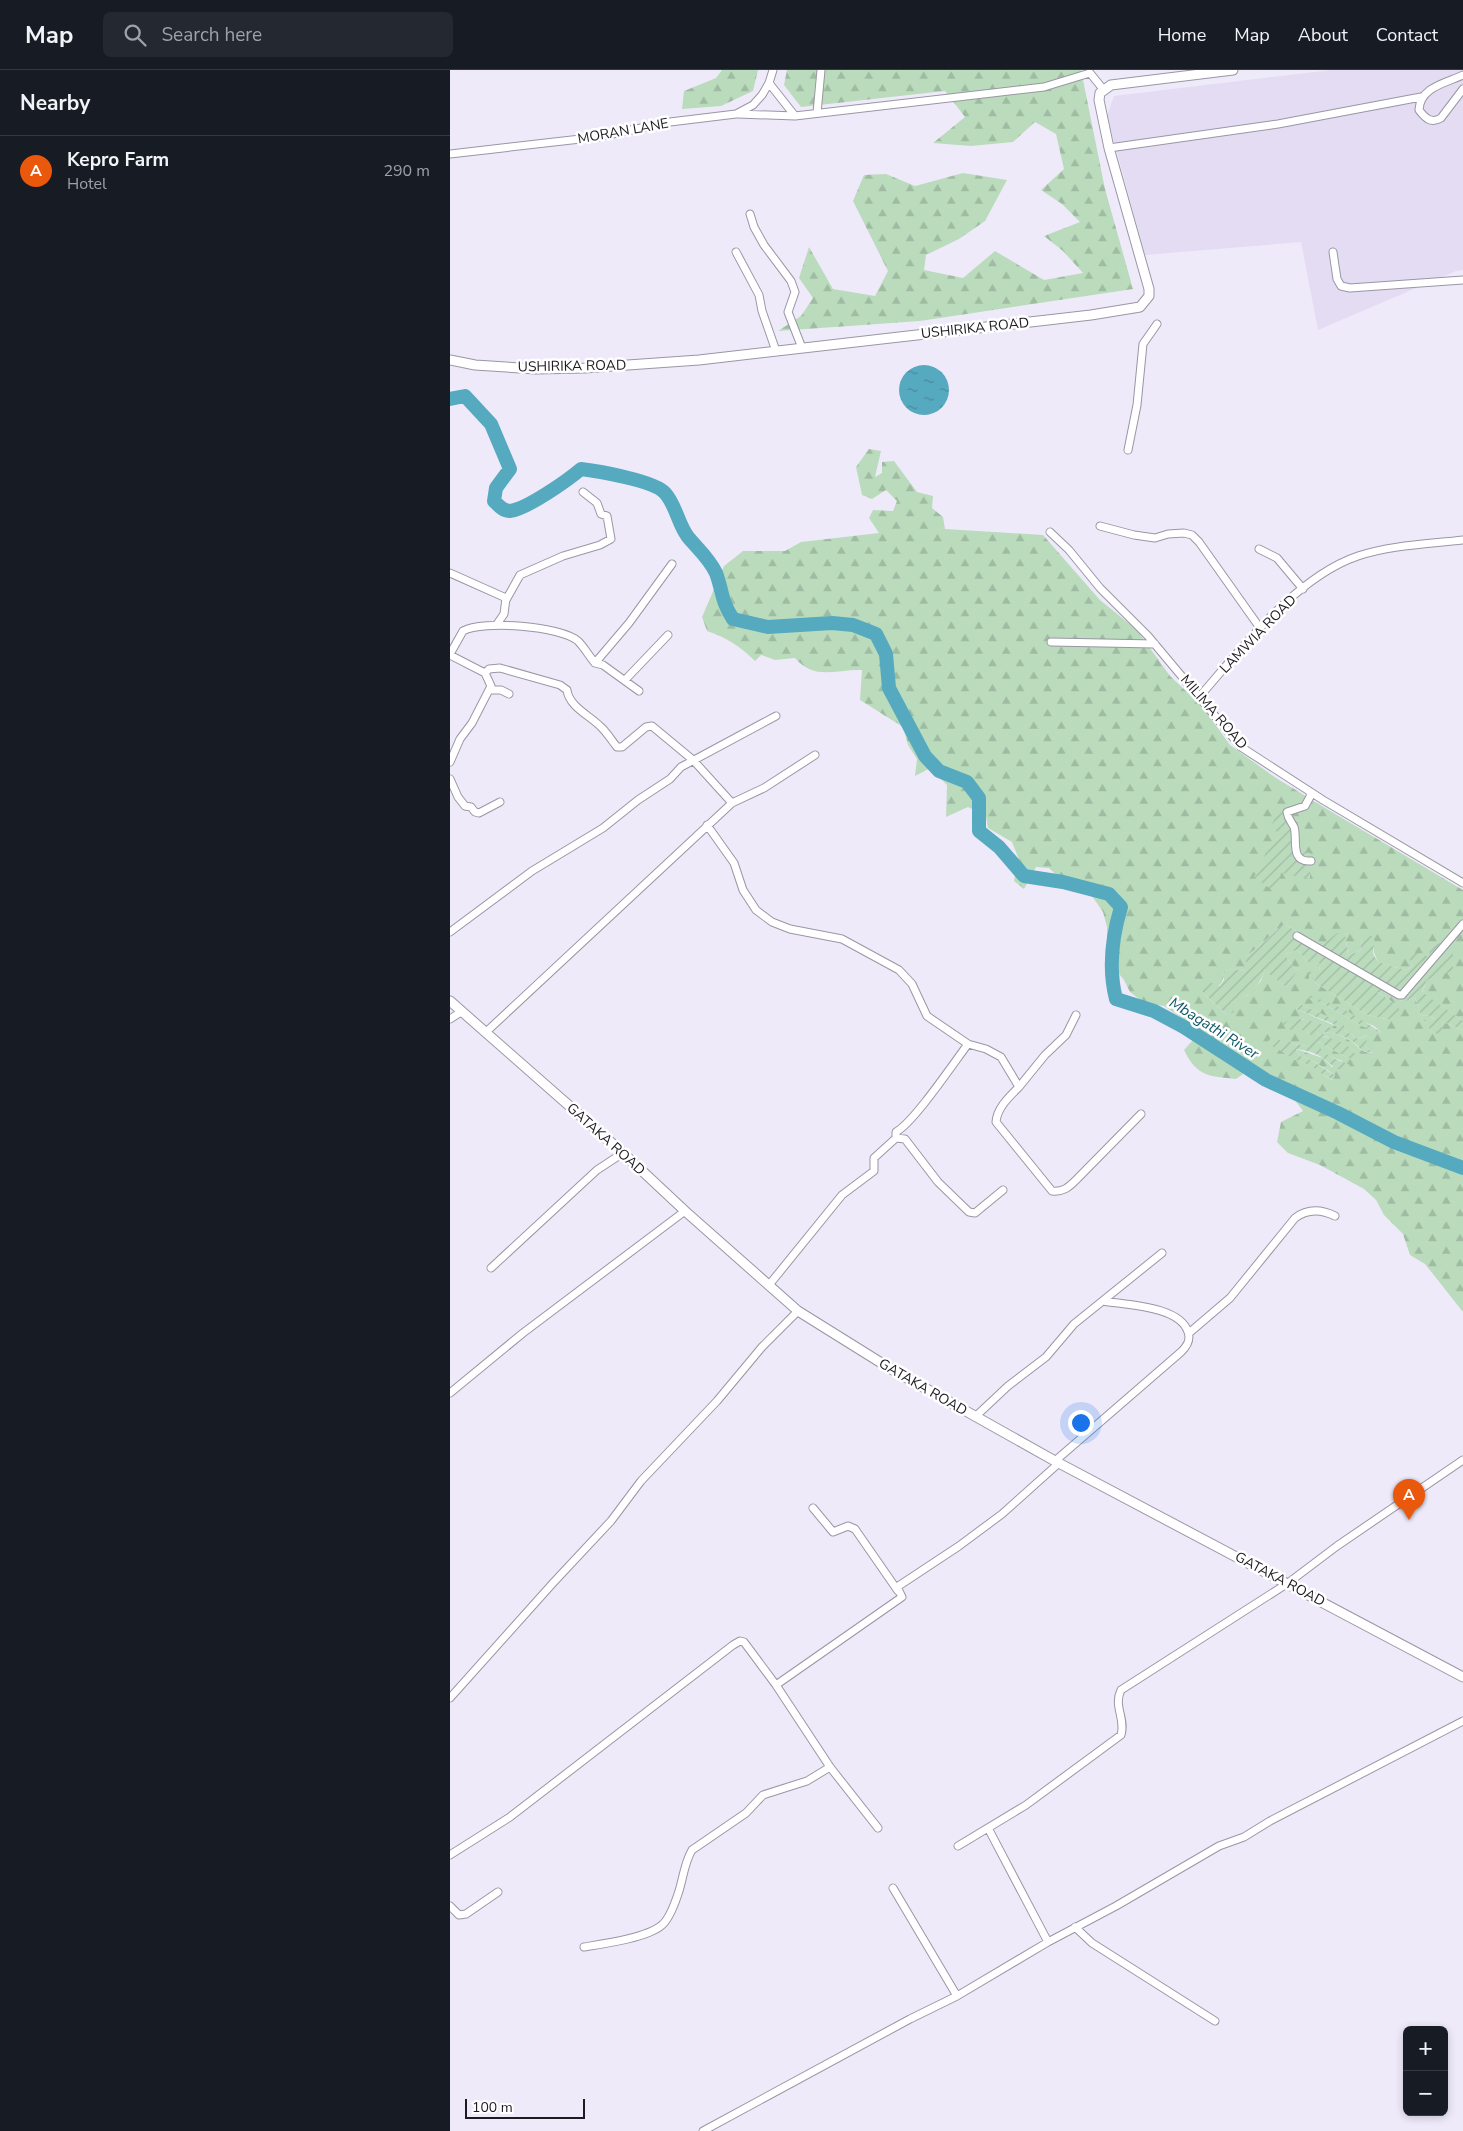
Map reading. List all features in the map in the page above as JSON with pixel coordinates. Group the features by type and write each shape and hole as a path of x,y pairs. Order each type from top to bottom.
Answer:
{"street":[{"name":"MORAN LANE","path":"450,154 598,137 670,122 736,114 753,105 769,83 772,70"},
{"path":"817,113 821,70"},
{"path":"736,114 795,116 1044,87 1090,73 1103,89 1111,85 1233,70"},
{"path":"1463,75 1426,92 1421,98 1419,110 1430,120 1437,120 1441,118 1463,90"},
{"path":"769,83 795,116"},
{"name":"USHIRIKA ROAD","path":"450,360 474,365 518,368 584,368 699,360 1091,315 1140,307 1149,296 1149,289 1108,148 1099,100 1103,89"},
{"path":"1108,148 1278,124 1421,98"},
{"path":"750,214 754,227 764,245 791,281 795,292 788,312 802,348"},
{"path":"736,252 759,295 762,311 776,351"},
{"path":"1333,252 1336,278 1342,286 1350,288 1463,280"},
{"path":"1128,450 1137,405 1143,344 1157,324"},
{"path":"497,624 504,614 506,600 520,575 563,556 600,545 611,539 607,516 601,514 597,503 583,492"},
{"path":"1100,526 1134,535 1155,538 1168,534 1192,535 1199,542 1260,628"},
{"name":"MILIMA ROAD","path":"1050,532 1100,588 1155,644 1241,747 1312,793 1463,883"},
{"name":"LAMWIA ROAD","path":"1200,696 1260,628 1303,588 1341,563 1359,556 1381,551 1463,540"},
{"path":"1259,549 1277,558 1303,588"},
{"path":"594,663 629,623 672,564"},
{"path":"450,572 504,596 506,600"},
{"path":"450,762 460,739 472,723 491,686 485,673 450,655 463,631 479,626 497,624 561,632 578,641 594,663 603,664 639,691"},
{"path":"625,680 668,635"},
{"path":"1051,642 1155,644"},
{"path":"485,673 490,669 500,668 560,685 567,690 568,696 580,709 604,729 617,747 622,747 649,726 693,760 732,803"},
{"path":"481,706 489,690 501,690 509,694"},
{"path":"450,932 532,871 603,828 638,800 670,779 682,767 776,716"},
{"path":"485,1033 732,803 764,788 815,755"},
{"path":"450,778 458,797 465,806 471,807 475,812 479,813 500,802"},
{"path":"1311,860 1308,861 1300,858 1296,853 1294,828 1287,812 1305,806 1312,793"},
{"path":"707,825 734,863 744,890 756,910 772,922 790,929 842,939 899,970 912,984 927,1016 968,1044 986,1049 1001,1057 1019,1087"},
{"path":"1297,936 1402,995 1463,924"},
{"name":"GATAKA ROAD","path":"450,1001 623,1153 685,1211 798,1311 891,1369 975,1417 1463,1677"},
{"path":"450,1019 461,1012"},
{"path":"1076,1015 1066,1036 1045,1054 996,1115 996,1122 1052,1191 1059,1192 1076,1180 1141,1114"},
{"path":"769,1285 842,1195 874,1171 874,1158 896,1138 896,1132 902,1129 968,1044"},
{"path":"896,1138 905,1139 938,1182 970,1212 975,1212 1003,1190"},
{"path":"492,1268 597,1170 623,1153"},
{"path":"450,1393 523,1332 685,1211"},
{"path":"902,1597 897,1587 960,1546 995,1519 1186,1347 1189,1334 1230,1298 1295,1218 1301,1213 1317,1211 1327,1212 1334,1216"},
{"path":"975,1417 1008,1386 1046,1357 1074,1324 1162,1253"},
{"path":"1103,1301 1168,1313 1179,1319 1189,1334"},
{"path":"450,1698 546,1590 611,1521 640,1481 717,1401 762,1348 798,1311"},
{"path":"958,1846 1026,1806 1121,1735 1123,1723 1117,1705 1121,1690 1288,1583 1337,1546 1463,1460"},
{"path":"813,1508 833,1532 848,1526 856,1529 902,1597"},
{"path":"776,1685 902,1597"},
{"path":"450,1855 510,1817 740,1641 746,1644 776,1685 830,1767 878,1828"},
{"path":"705,2130 910,2018 957,1996 1048,1942 1152,1886 1220,1846 1244,1837 1463,1721"},
{"path":"584,1947 616,1942 661,1926 667,1920 677,1896 688,1856 692,1850 746,1813 763,1796 802,1783 830,1767"},
{"path":"988,1828 1048,1942"},
{"path":"893,1888 957,1996"},
{"path":"450,1906 459,1915 466,1914 498,1892"},
{"path":"1075,1927 1092,1943 1214,2020"}],"shaded area":[{"path":"1331,70 1463,70 1463,270 1456,271 1318,330 1301,242 1145,255 1107,116 1114,96"}],"green space":[{"path":"722,70 758,70 753,91 721,106 682,109 684,91 716,78"},
{"path":"787,70 1081,70 1105,189 1133,289 920,321 778,331 801,316 813,298 799,278 809,247 833,289 875,296 888,271 853,201 864,175 886,174 915,186 963,173 1007,180 985,221 959,239 926,255 924,270 963,278 995,251 1044,280 1083,273 1063,251 1044,236 1080,222 1062,204 1041,190 1064,169 1056,134 1035,122 1013,142 971,146 933,143 965,117 945,91 801,107 784,85"},
{"path":"869,449 881,451 875,477 882,473 882,462 894,461 917,492 933,496 932,508 943,517 945,529 1043,535 1100,600 1137,630 1170,676 1202,706 1230,745 1276,778 1463,890 1463,1021 1422,993 1427,980 1437,976 1430,958 1409,955 1413,966 1406,970 1388,966 1376,958 1373,946 1362,939 1360,951 1348,955 1345,933 1322,945 1284,924 1246,957 1246,971 1233,969 1224,971 1224,977 1218,986 1201,991 1227,1015 1231,1003 1240,997 1247,996 1261,981 1265,970 1286,987 1298,971 1288,960 1286,954 1297,950 1308,962 1319,962 1320,971 1314,982 1367,1015 1391,1020 1397,1005 1377,992 1384,992 1404,1002 1415,997 1421,1016 1428,1015 1436,1020 1425,1021 1431,1031 1440,1035 1443,1022 1463,1030 1463,1312 1425,1264 1410,1255 1403,1234 1384,1215 1376,1200 1364,1189 1320,1165 1288,1153 1277,1142 1281,1122 1303,1111 1279,1079 1255,1066 1236,1079 1211,1076 1194,1066 1184,1050 1201,1031 1164,1006 1144,1003 1130,992 1124,980 1107,959 1107,927 1103,912 1092,896 1071,889 1049,868 1036,867 1024,889 1014,881 1018,857 1012,842 988,828 986,816 968,807 946,817 947,785 940,778 938,764 915,776 917,759 908,745 903,727 860,700 862,670 818,672 803,665 795,658 775,660 761,655 755,661 733,643 707,631 702,617 724,566 743,551 785,551 801,542 879,533 869,518 873,510 893,511 897,501 886,490 872,499 862,495 856,467","holes":["1282,835 1299,837 1299,853 1281,873 1255,877 1275,841","1320,1002 1344,1009 1359,1020 1374,1026 1382,1033 1362,1026","1300,1004 1339,1022 1344,1030 1358,1039 1367,1035 1365,1046 1373,1053 1362,1050 1342,1036 1319,1032 1317,1035 1328,1037 1348,1058 1318,1042 1314,1044 1331,1057 1343,1061 1332,1067 1323,1058 1296,1049 1300,1056 1315,1062 1335,1075 1332,1080 1314,1067 1294,1059 1279,1039 1285,1046 1286,1039 1293,1044 1307,1046 1311,1044 1311,1037 1307,1030 1291,1030 1302,1019 1335,1029 1338,1027 1296,1009"]},
{"path":"1289,809 1298,823 1299,852 1310,853 1317,862 1310,869 1310,879 1281,873 1279,883 1272,890 1254,877 1264,859 1266,848 1282,835 1271,828 1275,818 1282,811"},
{"path":"1284,924 1322,945 1337,933 1345,933 1348,955 1360,951 1362,939 1369,933 1375,941 1374,955 1381,963 1406,970 1413,966 1408,955 1422,953 1429,958 1430,949 1439,943 1453,952 1453,971 1427,980 1422,992 1463,1021 1463,1030 1443,1022 1441,1036 1431,1031 1424,1020 1435,1019 1428,1015 1421,1016 1415,997 1404,1002 1384,992 1377,992 1397,1005 1402,1014 1391,1020 1367,1015 1314,982 1316,977 1309,980 1309,972 1320,971 1319,962 1308,962 1297,950 1286,954 1288,960 1298,971 1286,987 1265,971 1252,992 1231,1003 1234,1012 1227,1015 1198,988 1206,981 1220,986 1224,980 1224,971 1233,969 1246,971 1246,957"},
{"path":"1307,994 1344,1009 1384,1034 1362,1026 1320,1002 1300,997"},
{"path":"1300,1004 1344,1024 1344,1030 1358,1039 1368,1035 1365,1046 1373,1053 1362,1050 1354,1042 1343,1036 1319,1032 1317,1035 1346,1045 1357,1058 1348,1058 1318,1042 1315,1044 1331,1057 1350,1065 1340,1070 1317,1055 1296,1049 1300,1056 1315,1062 1335,1075 1333,1080 1313,1067 1294,1059 1267,1043 1270,1039 1279,1039 1284,1045 1286,1038 1293,1044 1307,1046 1310,1044 1311,1037 1307,1030 1291,1030 1282,1024 1294,1019 1315,1022 1335,1029 1338,1027 1296,1009"}],"water":[{"path":"924,365 942,372 949,390 942,408 924,415 906,408 899,390 906,372"}],"waterway":[{"name":"Mbagathi River","path":"450,399 465,396 491,424 510,469 496,488 494,501 503,509 510,511 537,500 581,469 626,477 650,484 665,493 669,498 688,537 707,558 716,573 724,602 733,619 768,627 832,623 853,625 876,634 886,654 889,688 925,756 939,771 967,782 979,798 979,831 999,847 1024,876 1063,882 1109,894 1121,907 1112,953 1112,976 1116,999 1154,1011 1184,1027 1266,1080 1338,1113 1394,1142 1463,1168"}],"place":[{"name":"Kepro Farm","path":"1409,1520"}]}
